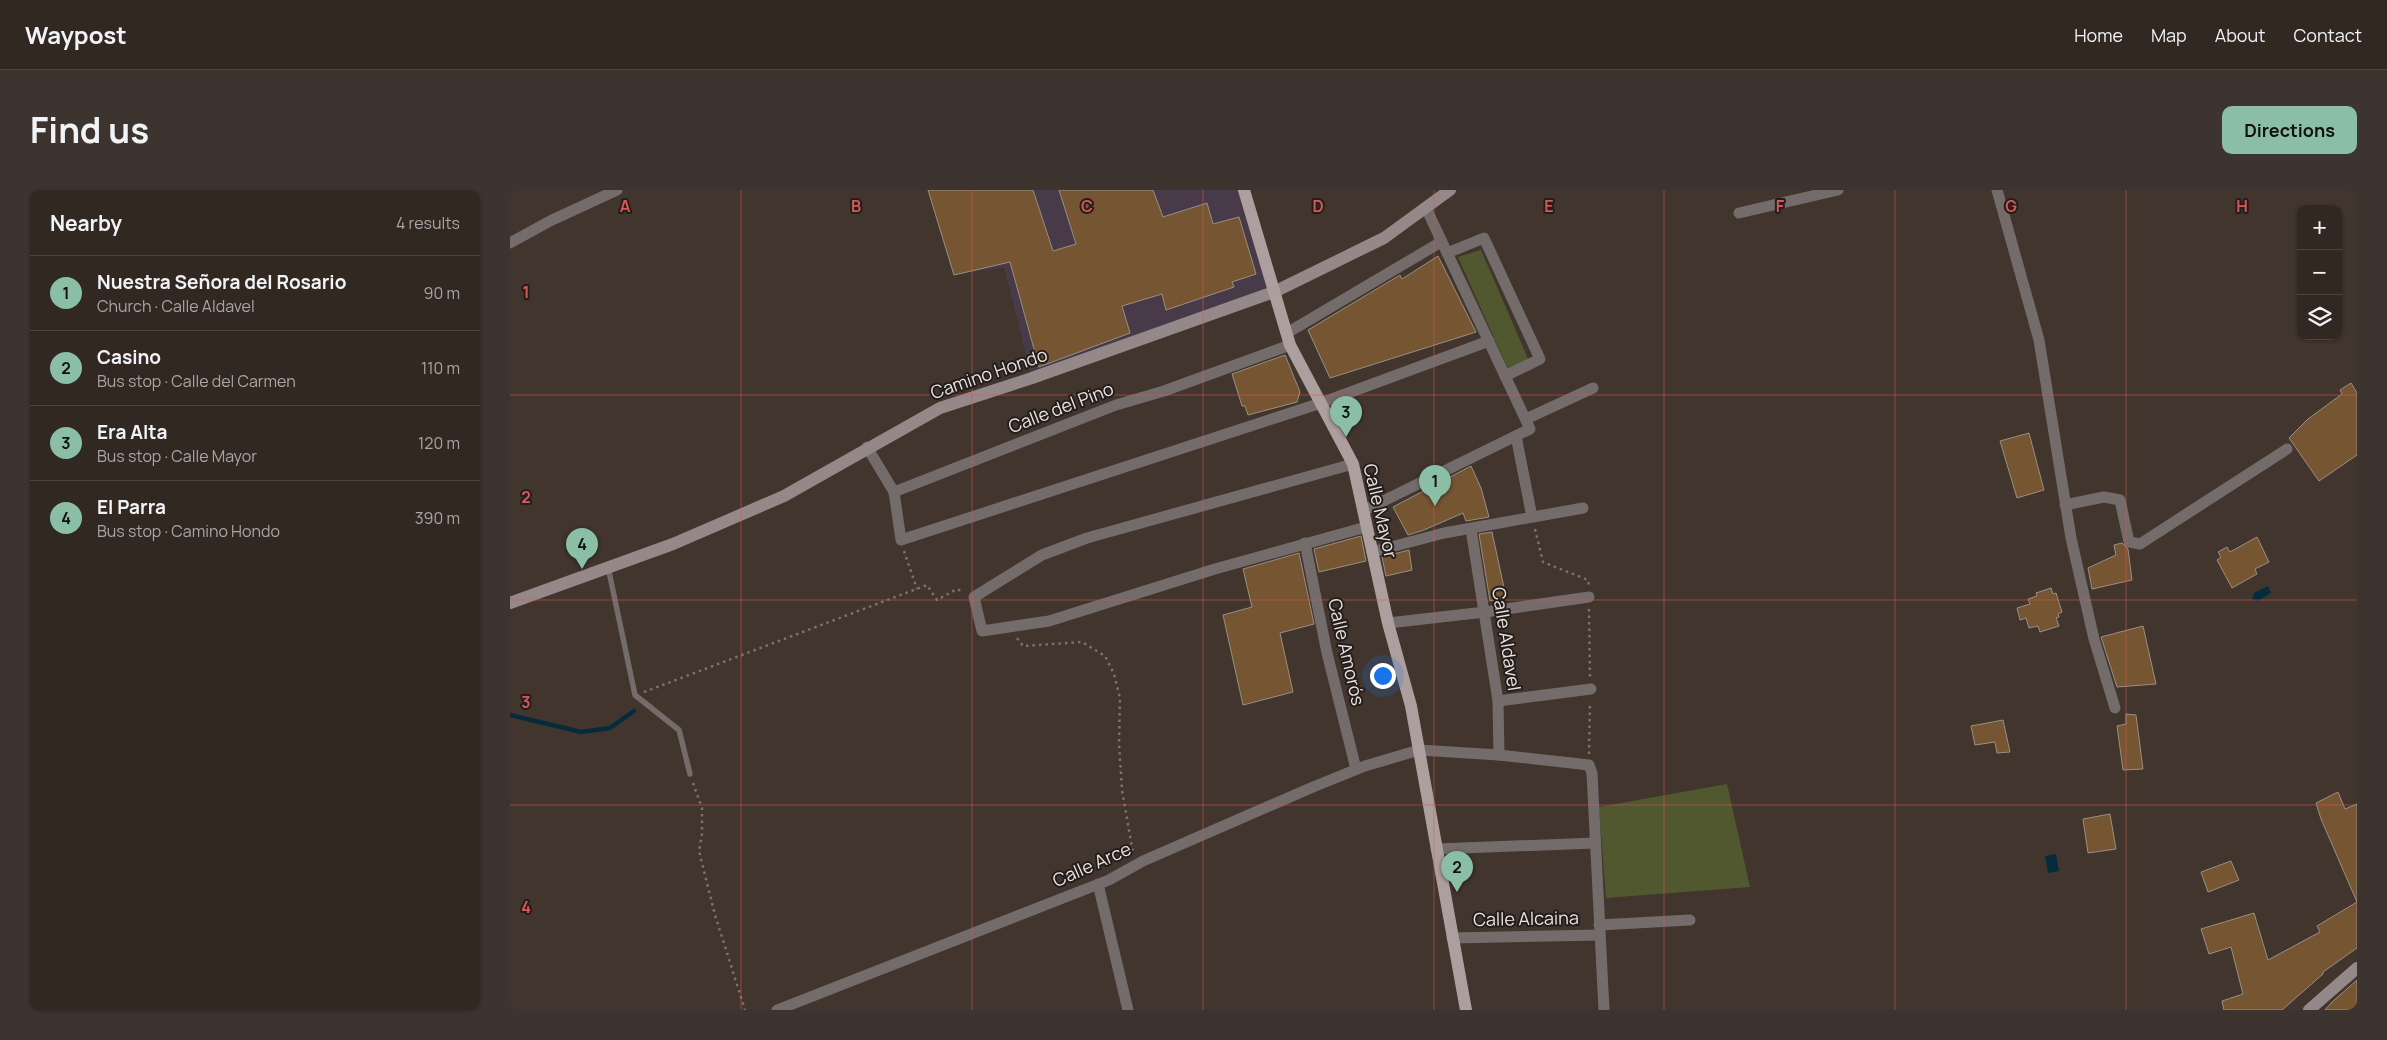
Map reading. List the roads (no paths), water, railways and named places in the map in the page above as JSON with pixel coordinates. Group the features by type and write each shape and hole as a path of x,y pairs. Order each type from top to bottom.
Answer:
{"main road":[{"name":"Calle Mayor","path":"1244,190 1288,339 1353,464 1388,623 1411,706 1466,1010"},
{"name":"Camino Hondo","path":"510,603 673,544 784,496 867,447 940,408 1032,378 1274,292 1384,238 1450,190"},
{"path":"2309,1010 2357,968"}],"street":[{"path":"510,243 550,221 617,190"},
{"path":"1738,213 1838,190"},
{"path":"1997,190 2039,340 2065,505 2094,639 2115,708"},
{"path":"1363,511 1530,429 1426,208"},
{"path":"1447,253 1484,238 1540,359 1505,376"},
{"name":"Calle del Pino","path":"894,492 1116,405 1164,391 1288,339 1441,242"},
{"path":"867,447 894,492 901,540 1321,403 1489,341"},
{"path":"1526,419 1593,388"},
{"path":"1516,436 1532,518"},
{"path":"2065,505 2104,497 2120,500 2129,542 2140,544 2287,449"},
{"path":"1353,464 1087,538 1042,555 974,597 982,631 1048,621 1305,543 1366,527"},
{"path":"1372,552 1444,533 1583,508"},
{"name":"Calle Aldavel","path":"1471,529 1498,701 1499,755"},
{"name":"Calle Amorós","path":"1305,543 1327,652 1356,769"},
{"path":"1388,623 1485,612 1589,597"},
{"path":"1498,701 1591,689"},
{"path":"1419,750 1499,755 1589,765 1592,772 1604,1010"},
{"name":"Calle Arce","path":"777,1010 1098,884 1356,769 1419,750"},
{"path":"1436,849 1595,843"},
{"path":"1098,884 1128,1010"},
{"name":"Calle Alcaina","path":"1452,938 1600,930 1690,920"}],"lane":[{"path":"608,567 636,695 679,730 690,774"}],"water":[{"path":"2268,586 2271,593 2258,601 2252,599 2254,593"},
{"path":"2056,854 2059,871 2048,873 2045,856"}],"waterway":[{"path":"510,715 581,732 610,728 634,711"}],"place":[{"name":"Era Alta","path":"1346,437"},
{"name":"Nuestra Señora del Rosario","path":"1435,506"},
{"name":"El Parra","path":"582,569"},
{"name":"Casino","path":"1457,892"}]}
